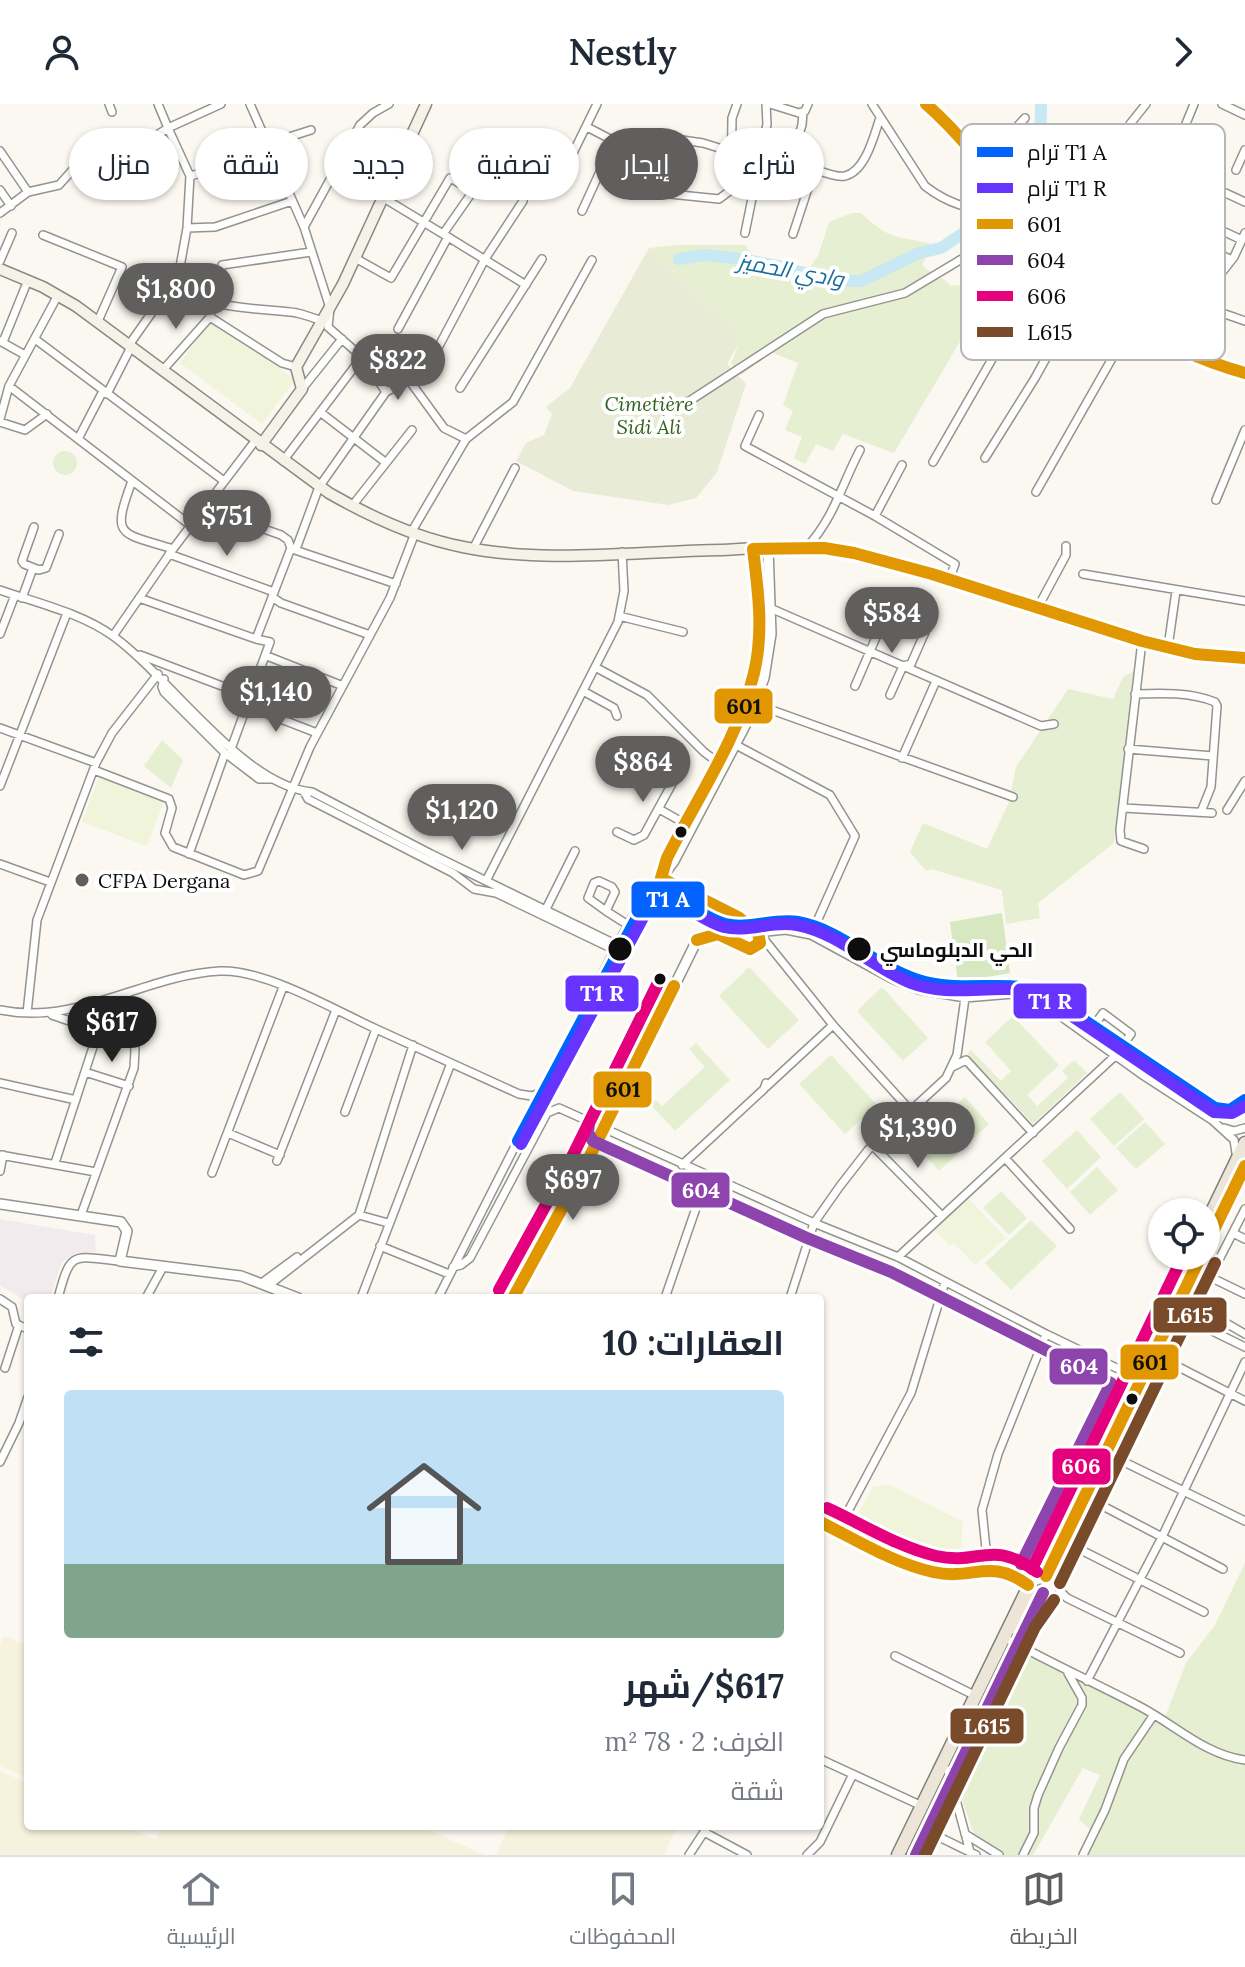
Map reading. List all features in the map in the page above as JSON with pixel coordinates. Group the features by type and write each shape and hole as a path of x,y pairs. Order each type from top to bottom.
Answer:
{"main road":[{"path":"415,128 426,104"},
{"path":"926,104 961,138"},
{"path":"258,443 302,389 296,367 330,308 381,200"},
{"path":"0,269 58,295 98,321 319,487 352,506 439,542 473,549 568,554 807,547 854,553 1142,641 1195,654 1245,658"},
{"path":"1202,360 1245,373"},
{"path":"1220,1218 1241,1177 1245,1143"},
{"path":"1220,1205 1241,1177"},
{"path":"907,1855 1184,1270"},
{"path":"898,1855 1194,1270"}],"street":[{"path":"158,104 168,128 221,104"},
{"path":"250,104 261,128"},
{"path":"304,227 360,125 389,104"},
{"path":"579,140 597,104"},
{"path":"732,128 737,104"},
{"path":"745,233 767,124 768,104 803,112"},
{"path":"801,128 803,112 808,104"},
{"path":"872,104 925,186 961,207"},
{"path":"1130,124 1146,104"},
{"path":"1186,124 1194,104"},
{"path":"1222,104 1245,115"},
{"path":"793,234 814,170 842,176 855,170 871,146 880,118"},
{"path":"1019,124 1025,118"},
{"path":"587,127 595,131"},
{"path":"1236,170 1245,150"},
{"path":"0,151 28,192"},
{"path":"78,439 130,346 178,278 187,228 190,176 179,152"},
{"path":"0,213 28,192 59,185 69,174"},
{"path":"190,176 195,175"},
{"path":"355,258 391,278 450,178 473,191 398,329"},
{"path":"582,211 595,183"},
{"path":"0,190 11,206"},
{"path":"1225,193 1245,202"},
{"path":"387,200 526,285"},
{"path":"187,228 215,227 292,201 304,227 330,308 328,327 362,357 386,392"},
{"path":"256,639 319,487 351,437 386,392 409,380 430,363 485,259 523,201"},
{"path":"1225,228 1244,236 1225,269"},
{"path":"0,261 12,233"},
{"path":"43,235 122,267 98,321"},
{"path":"162,371 210,317 222,265 311,252"},
{"path":"1225,257 1232,260"},
{"path":"460,388 542,259"},
{"path":"668,415 823,314 905,293 961,259"},
{"path":"0,728 169,799 172,808 166,838 173,847 244,875 258,871 317,733 396,584 414,532 466,439 513,402 592,260"},
{"path":"178,278 180,285 190,293 213,302 254,310 298,313 322,321"},
{"path":"25,355 1,342 28,280"},
{"path":"47,414 25,430 0,420 9,386 58,295"},
{"path":"1225,314 1245,321"},
{"path":"210,317 282,363 296,367"},
{"path":"35,339 224,481"},
{"path":"302,389 342,339"},
{"path":"283,461 362,357"},
{"path":"933,462 992,360"},
{"path":"985,458 1045,360"},
{"path":"1036,492 1111,360"},
{"path":"409,380 444,428 466,439"},
{"path":"9,386 190,525"},
{"path":"320,412 385,462"},
{"path":"759,415 745,446 875,516 955,564 949,580"},
{"path":"352,506 412,430"},
{"path":"1216,500 1245,430"},
{"path":"113,636 190,525 258,443"},
{"path":"807,547 822,531 841,497 846,476 860,450"},
{"path":"1234,455 1245,457"},
{"path":"875,516 902,465"},
{"path":"473,549 515,468"},
{"path":"132,481 120,513 123,529 130,535 273,595 281,603 370,635"},
{"path":"204,508 284,536 293,549 396,584"},
{"path":"34,527 22,561 41,571 46,568 59,534"},
{"path":"1037,609 1066,555 1066,546"},
{"path":"661,878 684,823 722,756 736,745 755,704 768,660 768,548"},
{"path":"440,1294 616,947 645,896 674,861 722,756 753,674 758,641 753,549"},
{"path":"487,892 486,881 619,616 624,591 622,552"},
{"path":"0,634 33,568"},
{"path":"1083,574 1245,601"},
{"path":"0,590 67,613 113,636 161,677 228,751 272,779 304,792 312,792 616,947"},
{"path":"1168,647 1176,591"},
{"path":"139,598 270,642 189,854"},
{"path":"758,603 1041,726 1054,724"},
{"path":"0,786 67,613"},
{"path":"619,616 683,632"},
{"path":"855,686 883,621"},
{"path":"903,666 911,664 925,632"},
{"path":"1142,641 1128,749 1121,841 1144,849"},
{"path":"134,653 251,697"},
{"path":"267,656 343,686"},
{"path":"890,695 903,666"},
{"path":"595,667 644,692 722,756"},
{"path":"27,1013 34,931 95,766 112,733 161,677"},
{"path":"902,758 936,681"},
{"path":"583,691 614,708 617,716"},
{"path":"1135,694 1204,697 1215,702 1211,787 1201,812"},
{"path":"755,704 1013,797"},
{"path":"247,706 317,733"},
{"path":"736,745 830,795 855,836 811,935"},
{"path":"1128,749 1213,756"},
{"path":"617,832 640,839 659,809 674,777 670,770 658,764"},
{"path":"1227,810 1245,781"},
{"path":"304,792 310,800 453,873 476,890 496,893 545,913"},
{"path":"1123,808 1212,813"},
{"path":"659,809 684,823"},
{"path":"545,913 575,851"},
{"path":"0,864 50,882"},
{"path":"661,878 738,917 758,933 833,1025 911,1111"},
{"path":"476,890 477,883 486,881"},
{"path":"606,911 628,925"},
{"path":"758,933 786,930 811,935 892,979 919,990 965,998 1013,994 1038,1000 1222,1128 1234,1140 1241,1177"},
{"path":"515,1294 604,1129 697,940 707,933 716,932 750,949 760,943 758,933"},
{"path":"0,1010 48,1014 87,1006 174,979 222,971 254,975 519,1094 532,1096 542,1092"},
{"path":"212,1173 283,987"},
{"path":"81,1215 134,1068 135,1050 127,993"},
{"path":"791,1294 814,1223 873,1146 946,1078 957,1055 965,998"},
{"path":"228,1133 279,1158 336,1010"},
{"path":"898,1257 1115,1056 1131,1034 1103,1013 1087,1035"},
{"path":"48,1014 83,1027 92,1033 95,1045 55,1163"},
{"path":"682,1165 833,1025"},
{"path":"345,1112 376,1029"},
{"path":"270,1288 359,1215 413,1045"},
{"path":"952,1067 966,1060 1033,1133"},
{"path":"362,1294 451,1063"},
{"path":"85,1072 129,1086"},
{"path":"0,1083 76,1100"},
{"path":"519,1094 531,1113"},
{"path":"380,1246 451,1270 461,1265 470,1258 547,1113 562,1109 682,1165 898,1257 1133,1376"},
{"path":"1222,1128 1234,1131 1245,1128"},
{"path":"873,1146 942,1216"},
{"path":"0,1171 2,1155 96,1172"},
{"path":"1005,1158 1070,1229"},
{"path":"499,1176 511,1183"},
{"path":"666,1294 707,1176"},
{"path":"0,1204 121,1222 127,1231 120,1261"},
{"path":"1060,1591 1061,1581 1167,1361 1245,1209"},
{"path":"359,1215 388,1223"},
{"path":"1233,1233 1245,1239"},
{"path":"59,1294 66,1268 72,1260 80,1257 224,1272 270,1288"},
{"path":"270,1288 297,1257"},
{"path":"148,1294 163,1267"},
{"path":"1210,1277 1245,1294"},
{"path":"838,1530 911,1393 945,1282"},
{"path":"0,1299 12,1307 16,1324 24,1327"},
{"path":"1195,1305 1245,1334"},
{"path":"1188,1319 1245,1347"},
{"path":"5,1368 19,1325"},
{"path":"992,1568 982,1510 998,1454 1046,1334"},
{"path":"1167,1361 1245,1401"},
{"path":"1087,1681 1162,1537 1245,1362"},
{"path":"0,1462 24,1409"},
{"path":"1120,1460 1245,1521"},
{"path":"1099,1504 1223,1569"},
{"path":"824,1524 924,1570 949,1574 1015,1567 1060,1591 1067,1598 1180,1653"},
{"path":"1077,1548 1204,1612"},
{"path":"1038,1581 1061,1581"},
{"path":"1011,1641 1176,1731 1219,1752 1245,1760"},
{"path":"895,1656 976,1696"},
{"path":"1023,1855 1034,1833 1034,1808 1038,1795 1082,1705 1082,1698 1067,1671"},
{"path":"1083,1855 1105,1810 1124,1759 1153,1716"},
{"path":"824,1761 922,1806"},
{"path":"948,1770 973,1854"},
{"path":"807,1855 820,1842 853,1774"},
{"path":"689,1855 705,1830"},
{"path":"708,1830 747,1855"},
{"path":"965,1834 999,1855"},
{"path":"922,1855 935,1835 973,1854"}],"shaded area":[{"path":"0,1219 95,1235 96,1252 72,1255 62,1262 51,1294 24,1294 24,1300 0,1285"},
{"path":"4,1636 24,1644 24,1776 0,1766 0,1644"},
{"path":"0,1771 24,1781 24,1830 134,1830 156,1840 160,1830 428,1830 485,1855 0,1855"},
{"path":"507,1830 675,1830 664,1855 496,1855"}],"green space":[{"path":"852,213 861,213 888,233 935,245 922,264 951,286 959,285 961,288 961,340 894,453 843,434 833,451 816,444 805,464 794,458 802,437 785,430 793,411 783,405 798,363 771,352 741,375 731,364 741,337 649,248 745,245 760,262 773,269 811,266 818,256 829,222"},
{"name":"Cimetière Sidi Ali","path":"649,248 742,338 727,364 746,384 717,472 696,498 668,505 573,491 516,461 526,443 544,435 552,414 546,407 570,388"},
{"path":"212,319 295,380 262,424 180,363"},
{"path":"65,451 76,458 77,463 70,474 65,475 54,468 53,463 60,452"},
{"path":"1134,671 1114,843 1038,903 1040,918 1006,924 1002,890 931,869 926,871 910,852 923,823 987,849 1009,802 1016,767 1068,689 1113,699 1123,677"},
{"path":"162,740 183,760 171,788 144,766"},
{"path":"99,777 164,801 147,846 82,822"},
{"path":"1002,913 1010,973 958,982 950,922"},
{"path":"749,967 799,1020 768,1049 719,996"},
{"path":"882,987 928,1038 903,1061 857,1011"},
{"path":"1013,1016 1059,1065 1027,1095 1037,1106 1068,1078 1062,1071 1074,1060 1087,1073 1033,1124 967,1054 971,1050 1001,1081 1011,1071 985,1042"},
{"path":"696,1043 730,1080 675,1131 649,1103 653,1098 662,1106 705,1067 689,1049"},
{"path":"831,1055 877,1105 845,1134 799,1084"},
{"path":"1120,1092 1144,1119 1114,1146 1090,1119"},
{"path":"965,1097 989,1124 939,1171 914,1144"},
{"path":"1145,1122 1165,1144 1136,1169 1116,1148"},
{"path":"1077,1130 1101,1157 1067,1189 1042,1161"},
{"path":"1097,1167 1118,1190 1090,1215 1070,1192"},
{"path":"1001,1191 1027,1218 1009,1235 983,1208"},
{"path":"968,1198 1006,1238 975,1265 954,1243 950,1246 934,1229"},
{"path":"1031,1220 1057,1246 1011,1290 985,1263"},
{"path":"890,1485 963,1522 959,1564 932,1561 853,1522 873,1487"},
{"path":"1245,1563 1245,1855 1089,1855 1097,1836 1079,1819 1100,1775 1083,1768 1033,1855 1004,1855 974,1835 955,1778 1014,1648 1165,1717 1186,1663 1215,1625"}],"waterway":[{"name":"وادي الحميز","path":"1041,104 1041,124"},
{"name":"وادي الحميز","path":"679,259 705,255 741,259 830,281 861,281 919,253 941,248 961,235"}],"transit line":[{"name":"601","path":"926,104 961,139"},
{"name":"601","path":"1206,360 1245,373"},
{"name":"601","path":"697,940 718,934 750,949 760,943 758,933 738,917 661,878 667,858 738,721 754,673 759,627 753,549 824,548 854,553 932,574 1142,641 1195,654 1245,658"},
{"path":"518,1141 642,908 666,899 685,904 725,924 743,926 789,921 814,926 888,967 933,984 1039,990 1215,1108 1230,1110 1245,1100"},
{"path":"521,1144 646,912 667,904 685,908 724,927 742,929 788,924 813,929 896,976 927,988 1006,989 1038,993 1214,1112 1232,1113 1245,1106"},
{"name":"604","path":"660,979 589,1123 588,1133 593,1141 807,1238 891,1272 1111,1383 1021,1564"},
{"name":"606","path":"499,1290 570,1161 660,979"},
{"name":"601","path":"515,1294 584,1168 674,986"},
{"name":"601","path":"1220,1217 1245,1166"},
{"name":"606","path":"1032,1569 1176,1270"},
{"name":"601","path":"1046,1576 1194,1270"},
{"name":"L615","path":"1060,1583 1212,1270"},
{"name":"606","path":"827,1508 922,1552 951,1558 1008,1557 1037,1572"},
{"name":"601","path":"824,1524 918,1568 947,1574 1002,1572 1028,1585"},
{"name":"604","path":"916,1855 1043,1593"},
{"name":"L615","path":"925,1855 1035,1627 1054,1600"}],"place":[{"name":"CFPA Dergana","path":"82,880"},
{"name":"الحي الدبلوماسي","path":"859,949"}]}
